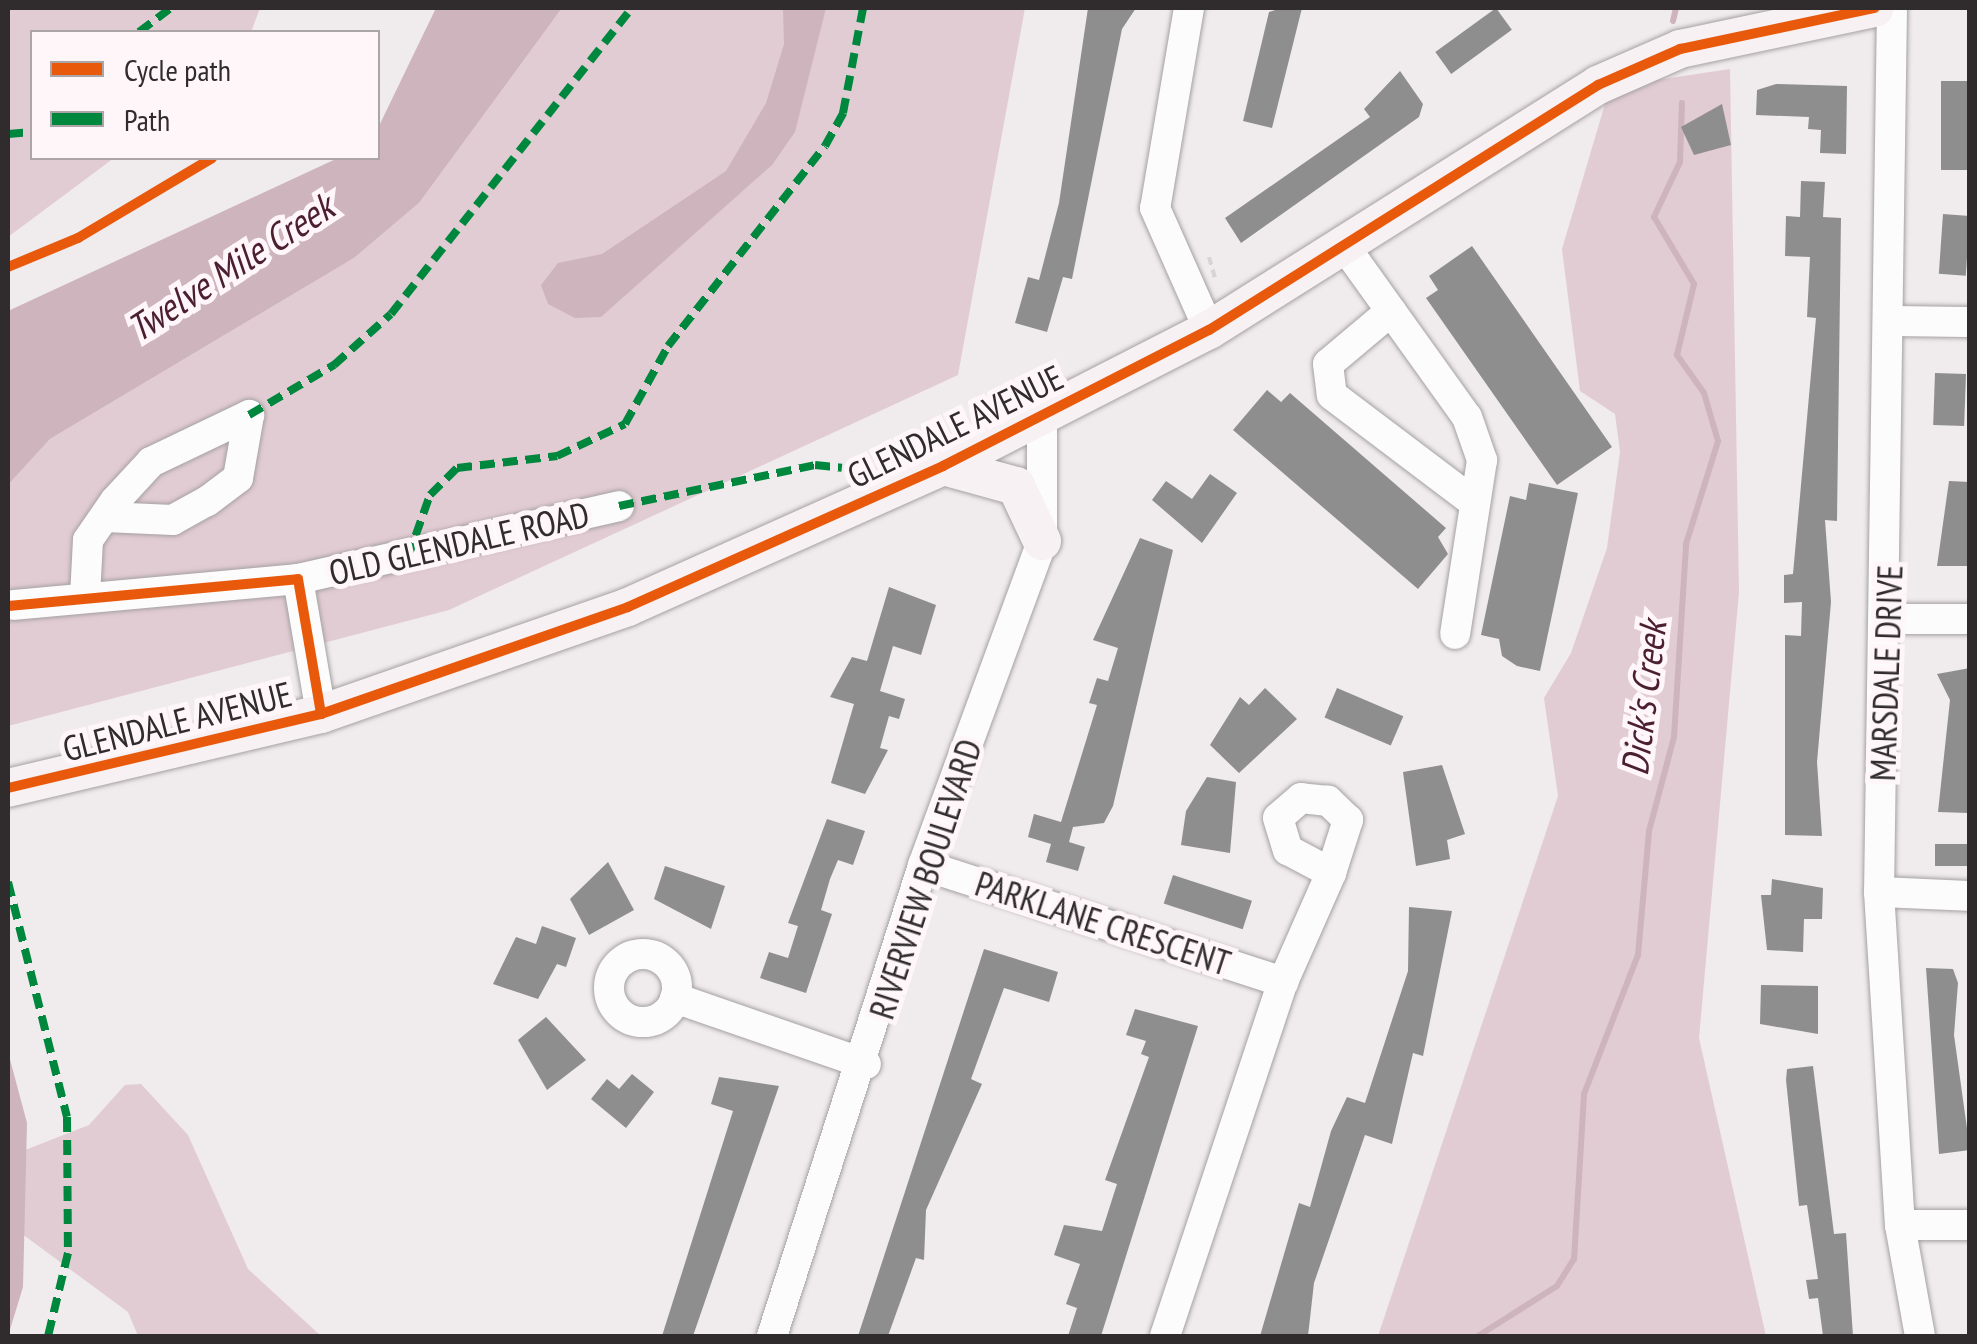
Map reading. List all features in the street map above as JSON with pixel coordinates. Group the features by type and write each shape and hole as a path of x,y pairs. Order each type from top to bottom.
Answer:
{"main road":[{"name":"GLENDALE AVENUE","path":"24,785 321,714 628,607 943,466 1209,330 1348,250 1598,85 1696,44 1875,8"},
{"path":"943,466 1016,486 1042,541"}],"street":[{"path":"1188,8 1155,208 1209,330"},
{"name":"MARSDALE DRIVE","path":"1892,8 1888,619 1879,892 1900,1225 1920,1336"},
{"path":"1348,250 1467,417 1482,460 1455,634"},
{"path":"1391,311 1328,364 1332,395 1475,503"},
{"path":"1891,321 1970,322"},
{"path":"85,597 88,540 105,517 152,462 249,415 238,478 207,501 173,520 105,517"},
{"name":"RIVERVIEW BOULEVARD","path":"772,1336 866,1064 923,865 1042,541 1042,417"},
{"name":"OLD GLENDALE ROAD","path":"13,605 298,579 620,506"},
{"name":"OLD GLENDALE ROAD","path":"298,579 321,714"},
{"path":"1888,619 1970,620"},
{"name":"PARKLANE CRESCENT","path":"923,865 1283,982"},
{"path":"1165,1336 1283,982 1331,873"},
{"path":"1879,892 1970,896"},
{"path":"676,998 866,1064"},
{"path":"1900,1225 1970,1225"}],"shaded area":[{"path":"8,8 260,8 252,30 30,30 30,160 111,160 8,237"},
{"path":"562,8 1025,8 958,375 449,610 8,726 8,485 50,439 354,258 419,203"},
{"path":"1730,69 1739,592 1699,1038 1766,1336 1378,1336 1558,796 1544,698 1571,653 1607,548 1620,452 1615,414 1580,391 1562,249 1610,87"},
{"path":"141,1084 188,1135 248,1269 321,1336 138,1336 128,1312 10,1225 15,1154 89,1125 125,1085"}],"water":[{"name":"Twelve Mile Creek","path":"436,8 562,8 419,203 354,258 50,439 8,485 8,311 334,160 380,160 380,124"},
{"path":"783,8 826,8 795,132 772,165 601,317 575,318 548,304 541,285 558,263 602,254 726,171 766,103 784,44"},
{"path":"8,1052 27,1123 23,1287 8,1336"}],"building":[{"path":"1088,8 1136,8 1122,29 1072,279 1063,277 1047,332 1015,323 1028,277 1039,280 1059,203"},
{"path":"1302,8 1272,128 1243,121 1269,12"},
{"path":"1496,8 1512,30 1451,74 1435,52"},
{"path":"1400,71 1423,104 1419,117 1241,243 1225,218 1370,117 1364,109"},
{"path":"1941,81 1970,81 1970,170 1941,170"},
{"path":"1776,84 1847,86 1846,154 1820,153 1821,130 1808,129 1809,117 1756,115 1757,90"},
{"path":"1722,104 1731,145 1694,155 1681,127"},
{"path":"1801,181 1825,182 1823,217 1841,218 1837,521 1825,520 1831,602 1817,762 1822,836 1785,835 1785,635 1801,636 1802,602 1784,603 1784,575 1793,574 1816,318 1807,317 1810,257 1785,256 1786,216 1800,217"},
{"path":"1943,214 1970,216 1966,276 1939,274"},
{"path":"1472,246 1612,447 1557,485 1426,298 1438,290 1429,276"},
{"path":"1935,373 1966,374 1964,426 1933,425"},
{"path":"1267,390 1281,402 1290,393 1446,528 1438,537 1448,554 1418,589 1233,430"},
{"path":"1210,474 1237,493 1202,543 1152,500 1166,481 1192,499"},
{"path":"1949,481 1970,482 1970,566 1937,566"},
{"path":"1529,483 1578,493 1540,671 1517,666 1502,656 1499,639 1481,635 1510,496 1526,500"},
{"path":"1140,538 1173,550 1113,806 1104,823 1073,827 1069,842 1085,847 1078,871 1046,862 1051,844 1028,837 1034,814 1061,822 1097,705 1089,703 1097,678 1108,681 1118,648 1093,640"},
{"path":"889,587 936,605 921,655 893,646 880,691 905,699 899,719 889,716 880,748 888,750 865,794 831,783 854,704 830,697 852,657 867,661"},
{"path":"1970,668 1968,813 1938,812 1950,700 1937,674"},
{"path":"1265,688 1297,719 1239,773 1210,745 1240,697 1249,705"},
{"path":"1337,688 1403,716 1391,746 1324,717"},
{"path":"1442,765 1465,834 1447,840 1450,859 1416,866 1403,772"},
{"path":"1207,777 1236,782 1230,853 1181,845 1186,811"},
{"path":"827,819 865,831 853,865 838,860 830,879 821,910 832,914 806,993 760,978 769,952 788,958 798,926 788,923"},
{"path":"1935,844 1970,844 1970,866 1935,866"},
{"path":"608,862 634,910 589,935 570,899"},
{"path":"665,866 725,886 711,929 654,899"},
{"path":"1173,875 1252,901 1243,929 1164,904"},
{"path":"1772,879 1823,888 1822,919 1804,919 1803,952 1767,950 1761,895 1771,895"},
{"path":"1409,907 1452,911 1423,1056 1413,1053 1392,1144 1365,1135 1314,1283 1308,1336 1260,1336 1299,1203 1310,1207 1331,1131 1347,1097 1365,1103 1408,971"},
{"path":"542,926 576,938 566,967 557,964 538,999 493,984 516,937 536,944"},
{"path":"984,949 1058,972 1049,1002 1004,988 971,1079 982,1084 926,1210 924,1260 916,1258 888,1336 858,1336"},
{"path":"1926,968 1953,969 1958,983 1954,1035 1970,1150 1939,1154"},
{"path":"1761,985 1818,986 1818,1034 1760,1024"},
{"path":"1135,1009 1198,1026 1101,1336 1068,1336 1077,1308 1066,1304 1080,1264 1054,1255 1064,1225 1102,1231 1117,1184 1105,1180 1149,1057 1141,1054 1146,1041 1126,1035"},
{"path":"546,1017 586,1060 547,1090 518,1040"},
{"path":"1813,1066 1834,1234 1846,1233 1853,1336 1823,1336 1818,1298 1809,1299 1806,1280 1818,1279 1807,1205 1799,1206 1786,1080 1787,1069"},
{"path":"632,1074 654,1092 626,1128 591,1099 607,1079 619,1089"},
{"path":"719,1077 779,1086 693,1336 662,1336 733,1111 711,1104"}],"waterway":[{"path":"1673,21 1676,8"},
{"name":"Dick's Creek","path":"1478,1336 1557,1286 1574,1259 1584,1094 1638,955 1649,831 1674,737 1686,544 1718,441 1704,393 1677,355 1694,284 1654,217 1680,162 1682,103"}],"marked path":[{"path":"142,30 171,8"},
{"path":"249,415 334,365 391,314 632,8"},
{"path":"408,557 430,495 457,468 557,456 625,424 668,346 825,146 843,113 863,8"},
{"path":"8,134 30,132"},
{"path":"619,506 815,465 842,468"},
{"path":"8,882 67,1117 68,1253 48,1336"}],"cycle path":[{"path":"8,788 321,714 628,607 943,466 1209,330 1598,85 1680,49 1875,8"},
{"path":"8,267 78,238 209,160"},
{"path":"8,606 298,579 321,714"}]}
